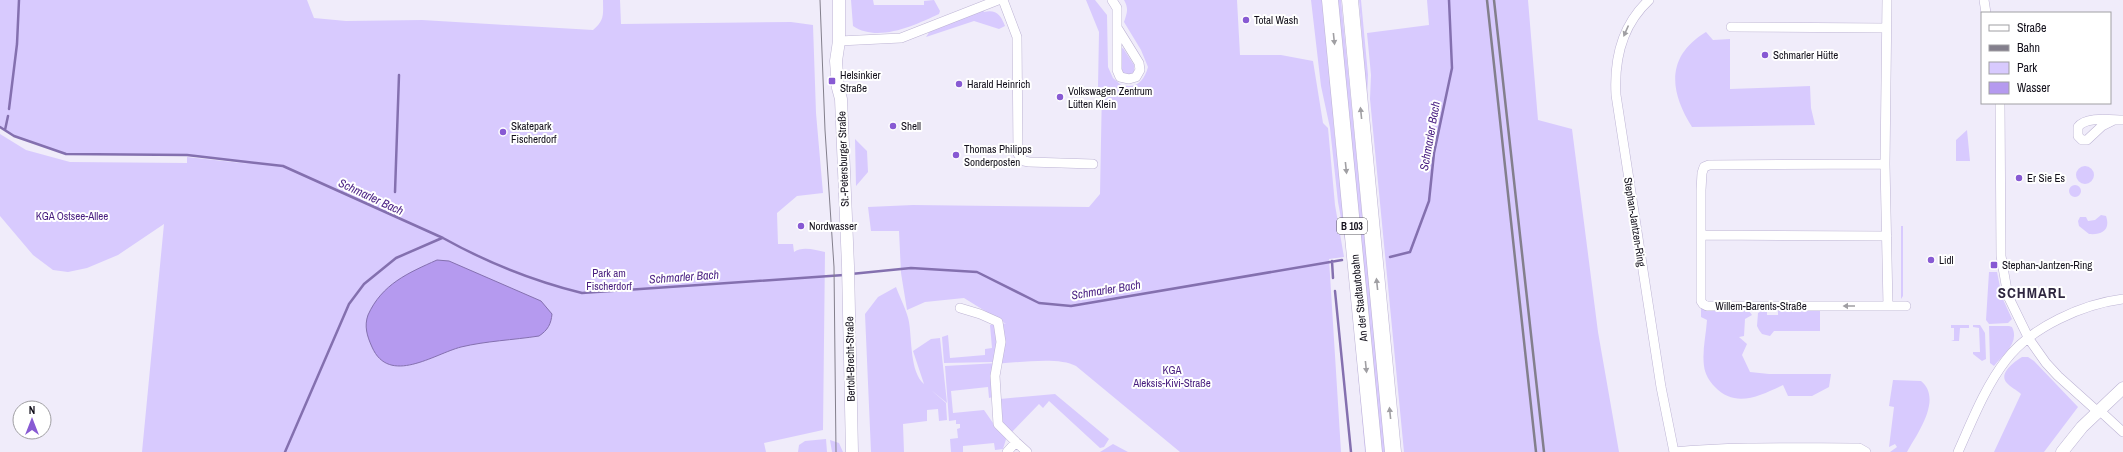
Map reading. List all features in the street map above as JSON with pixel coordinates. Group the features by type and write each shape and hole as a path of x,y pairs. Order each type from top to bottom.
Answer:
{"highway":[{"name":"An der Stadtautobahn","path":"1330,0 1374,452"},
{"name":"An der Stadtautobahn","path":"1350,0 1393,452"}],"main road":[{"name":"St.-Petersburger Straße","path":"838,0 839,41 844,61 844,88 841,100 848,266"},
{"name":"Bertolt-Brecht-Straße","path":"848,266 852,452"},
{"path":"2062,452 2098,411 2123,388"}],"street":[{"path":"839,41 901,38 998,0"},
{"path":"1003,0 1017,37 1018,154 1024,161 1029,162 1093,164"},
{"path":"1112,0 1117,8 1117,70 1120,77 1129,79 1136,77 1140,70 1139,63 1118,29"},
{"name":"Stephan-Jantzen-Ring","path":"1649,0 1629,24 1619,52 1615,76 1619,122 1663,403 1674,452 1712,448 1859,448 1866,452"},
{"path":"1887,0 1885,164 1888,306"},
{"path":"1984,0 1986,12"},
{"path":"1731,27 1886,28"},
{"path":"2000,104 2001,256 2008,296 2029,339 2058,376 2098,411 2121,427"},
{"name":"Willem-Barents-Straße","path":"1885,164 1709,165 1704,167 1702,173 1703,304 1707,306 1906,306"},
{"path":"1702,235 1887,236"},
{"path":"1958,452 1993,380 2010,355 2046,326 2079,310 2106,302 2123,299"},
{"path":"960,308 980,314 998,322 1001,342 995,376 998,424 1027,452"},
{"path":"1007,452 1016,442"},
{"name":"Stephan-Jantzen-Ring","path":"1832,448 1842,452"}],"green space":[{"name":"Park am Fischerdorf","path":"0,0 307,0 314,18 346,21 422,20 593,30 601,20 603,13 603,0 620,0 621,24 791,22 813,25 816,113 823,193 797,196 777,213 778,244 793,244 794,252 805,249 825,252 823,430 764,443 766,452 142,452 164,224 118,255 87,268 68,272 53,270 33,255 0,216 0,134 26,150 70,162 187,163 187,157 251,164 187,155 66,154 14,136 0,127"},
{"path":"851,0 873,0 874,5 924,5 924,1 934,0 940,11 939,14 908,27 885,33 874,33 863,31 853,26"},
{"name":"KGA Aleksis-Kivi-Straße","path":"1086,0 1095,0 1107,15 1108,67 1113,78 1121,85 1131,86 1139,83 1148,67 1141,50 1124,22 1127,6 1124,0 1237,0 1240,55 1281,55 1313,61 1323,123 1328,128 1335,205 1344,257 1329,259 1341,452 1180,452 1076,366 1059,361 1048,361 994,364 993,397 989,398 988,387 951,391 953,413 984,410 993,423 1007,436 1003,449 995,450 994,443 963,446 963,452 951,452 950,439 958,438 957,429 960,428 960,424 956,424 956,420 949,421 945,366 998,363 998,322 1006,324 964,298 925,302 907,310 901,273 899,231 871,231 868,207 913,205 1089,207 1100,194 1102,88 1098,87 1099,32"},
{"path":"1311,0 1326,0 1334,128 1369,452 1365,452 1347,251 1338,202 1330,128 1321,86"},
{"path":"1336,0 1341,0 1386,452 1381,452"},
{"path":"1359,0 1361,0 1368,75 1367,99 1364,99 1365,74"},
{"path":"1427,0 1528,0 1538,120 1572,129 1598,332 1619,452 1404,452 1370,99 1371,75 1367,33 1429,25"},
{"path":"983,9 984,12 992,11 998,14 1005,26 999,29 974,21 926,37 930,31"},
{"path":"1706,32 1713,40 1730,39 1730,89 1810,86 1811,108 1815,125 1692,127 1684,114 1679,100 1675,75 1678,63 1684,52 1693,41"},
{"path":"1123,48 1134,65 1134,74 1130,75 1122,73 1121,49"},
{"path":"1967,130 1970,161 1956,161 1956,140"},
{"path":"855,139 867,151 868,172 856,186"},
{"path":"2081,166 2089,166 2094,171 2092,182 2089,184 2081,184 2076,179 2076,171"},
{"path":"2075,185 2079,187 2081,191 2079,195 2075,197 2071,195 2069,191 2071,187"},
{"path":"2101,215 2106,216 2107,225 2106,229 2101,233 2089,234 2079,226 2078,221 2080,217 2086,217 2088,221 2095,220"},
{"path":"1901,226 1903,226 1903,296 1901,299"},
{"path":"1989,272 1997,272 2002,297 2012,319 2008,323 1989,324 1986,320"},
{"path":"896,287 908,318 912,355 916,372 919,379 924,384 913,351 931,339 940,338 947,403 931,390 946,403 947,420 939,421 938,409 927,410 927,421 903,424 904,452 871,452 865,314 878,297"},
{"path":"1701,307 1746,307 1752,315 1745,319 1744,336 1739,337 1747,344 1742,355 1750,372 1769,374 1831,374 1829,387 1812,396 1788,396 1783,385 1766,393 1749,398 1740,399 1723,394 1715,387 1706,375 1703,355 1707,320 1701,317"},
{"path":"1767,308 1767,315 1778,315 1778,308 1820,309 1820,331 1774,331 1770,336 1762,334 1757,326 1758,313"},
{"path":"996,324 999,343 994,362 944,363 942,337 948,335 950,358 985,355 985,349 992,348 990,325"},
{"path":"1951,325 1969,325 1969,328 1960,328 1959,341 1951,341 1954,340 1954,328 1951,328"},
{"path":"1973,325 1980,325 1985,333 1986,359 1982,361 1973,354 1973,352 1980,352 1979,328 1973,327"},
{"path":"1989,326 2009,326 2012,327 2014,333 2012,343 2006,353 1994,366 1990,363"},
{"path":"2022,357 2028,357 2034,361 2078,407 2044,452 1994,452 2021,394 2004,379 2006,371"},
{"path":"1893,380 1921,381 1927,388 1930,397 1929,407 1922,426 1907,452 1890,452 1897,447 1895,444 1889,447 1894,407 1889,406"},
{"path":"1055,394 1109,439 1104,447 1100,448 1049,401 1043,408 1039,404 1011,433 1003,424 1000,399"},
{"path":"826,439 827,452 798,452 799,445 805,441"},
{"path":"830,440 839,443 843,452 832,452"},
{"path":"1113,444 1128,452 1100,452"}],"water":[{"path":"437,260 449,261 541,301 552,314 551,321 545,331 539,336 461,347 413,364 401,366 389,364 380,358 370,343 366,327 368,315 374,304 388,287 406,275"}],"waterway":[{"path":"9,109 17,44 19,0"},
{"name":"Schmarler Bach","path":"1390,257 1410,252 1429,201 1434,153 1452,68 1449,0"},
{"path":"395,192 399,75"},
{"path":"5,130 8,116"},
{"name":"Schmarler Bach","path":"0,127 14,136 66,154 187,155 283,166 443,238 493,263 528,277 582,293 844,275"},
{"path":"395,205 395,216"},
{"path":"285,452 349,304 364,284 396,258 442,238"},
{"name":"Schmarler Bach","path":"851,274 911,268 977,272 1039,303 1071,306 1342,260"},
{"path":"1332,261 1333,278"},
{"path":"1335,291 1351,452"}],"tram line":[{"path":"820,0 825,130 834,267 836,452"}],"railway":[{"path":"1487,0 1536,452"},
{"path":"1494,0 1544,452"}],"place":[{"name":"Total Wash","path":"1246,20"},
{"name":"Schmarler Hütte","path":"1765,55"},
{"name":"Helsinkier Straße","path":"832,81"},
{"name":"Harald Heinrich","path":"959,84"},
{"name":"Volkswagen Zentrum Lütten Klein","path":"1060,97"},
{"name":"Shell","path":"893,126"},
{"name":"Skatepark Fischerdorf","path":"503,132"},
{"name":"Thomas Philipps Sonderposten","path":"956,155"},
{"name":"Er Sie Es","path":"2019,178"},
{"name":"Nordwasser","path":"801,226"},
{"name":"Lidl","path":"1931,260"},
{"name":"Stephan-Jantzen-Ring","path":"1994,265"}],"district":[{"name":"SCHMARL","path":"2032,292"}],"park label":[{"name":"KGA Ostsee-Allee","path":"72,216"}]}
